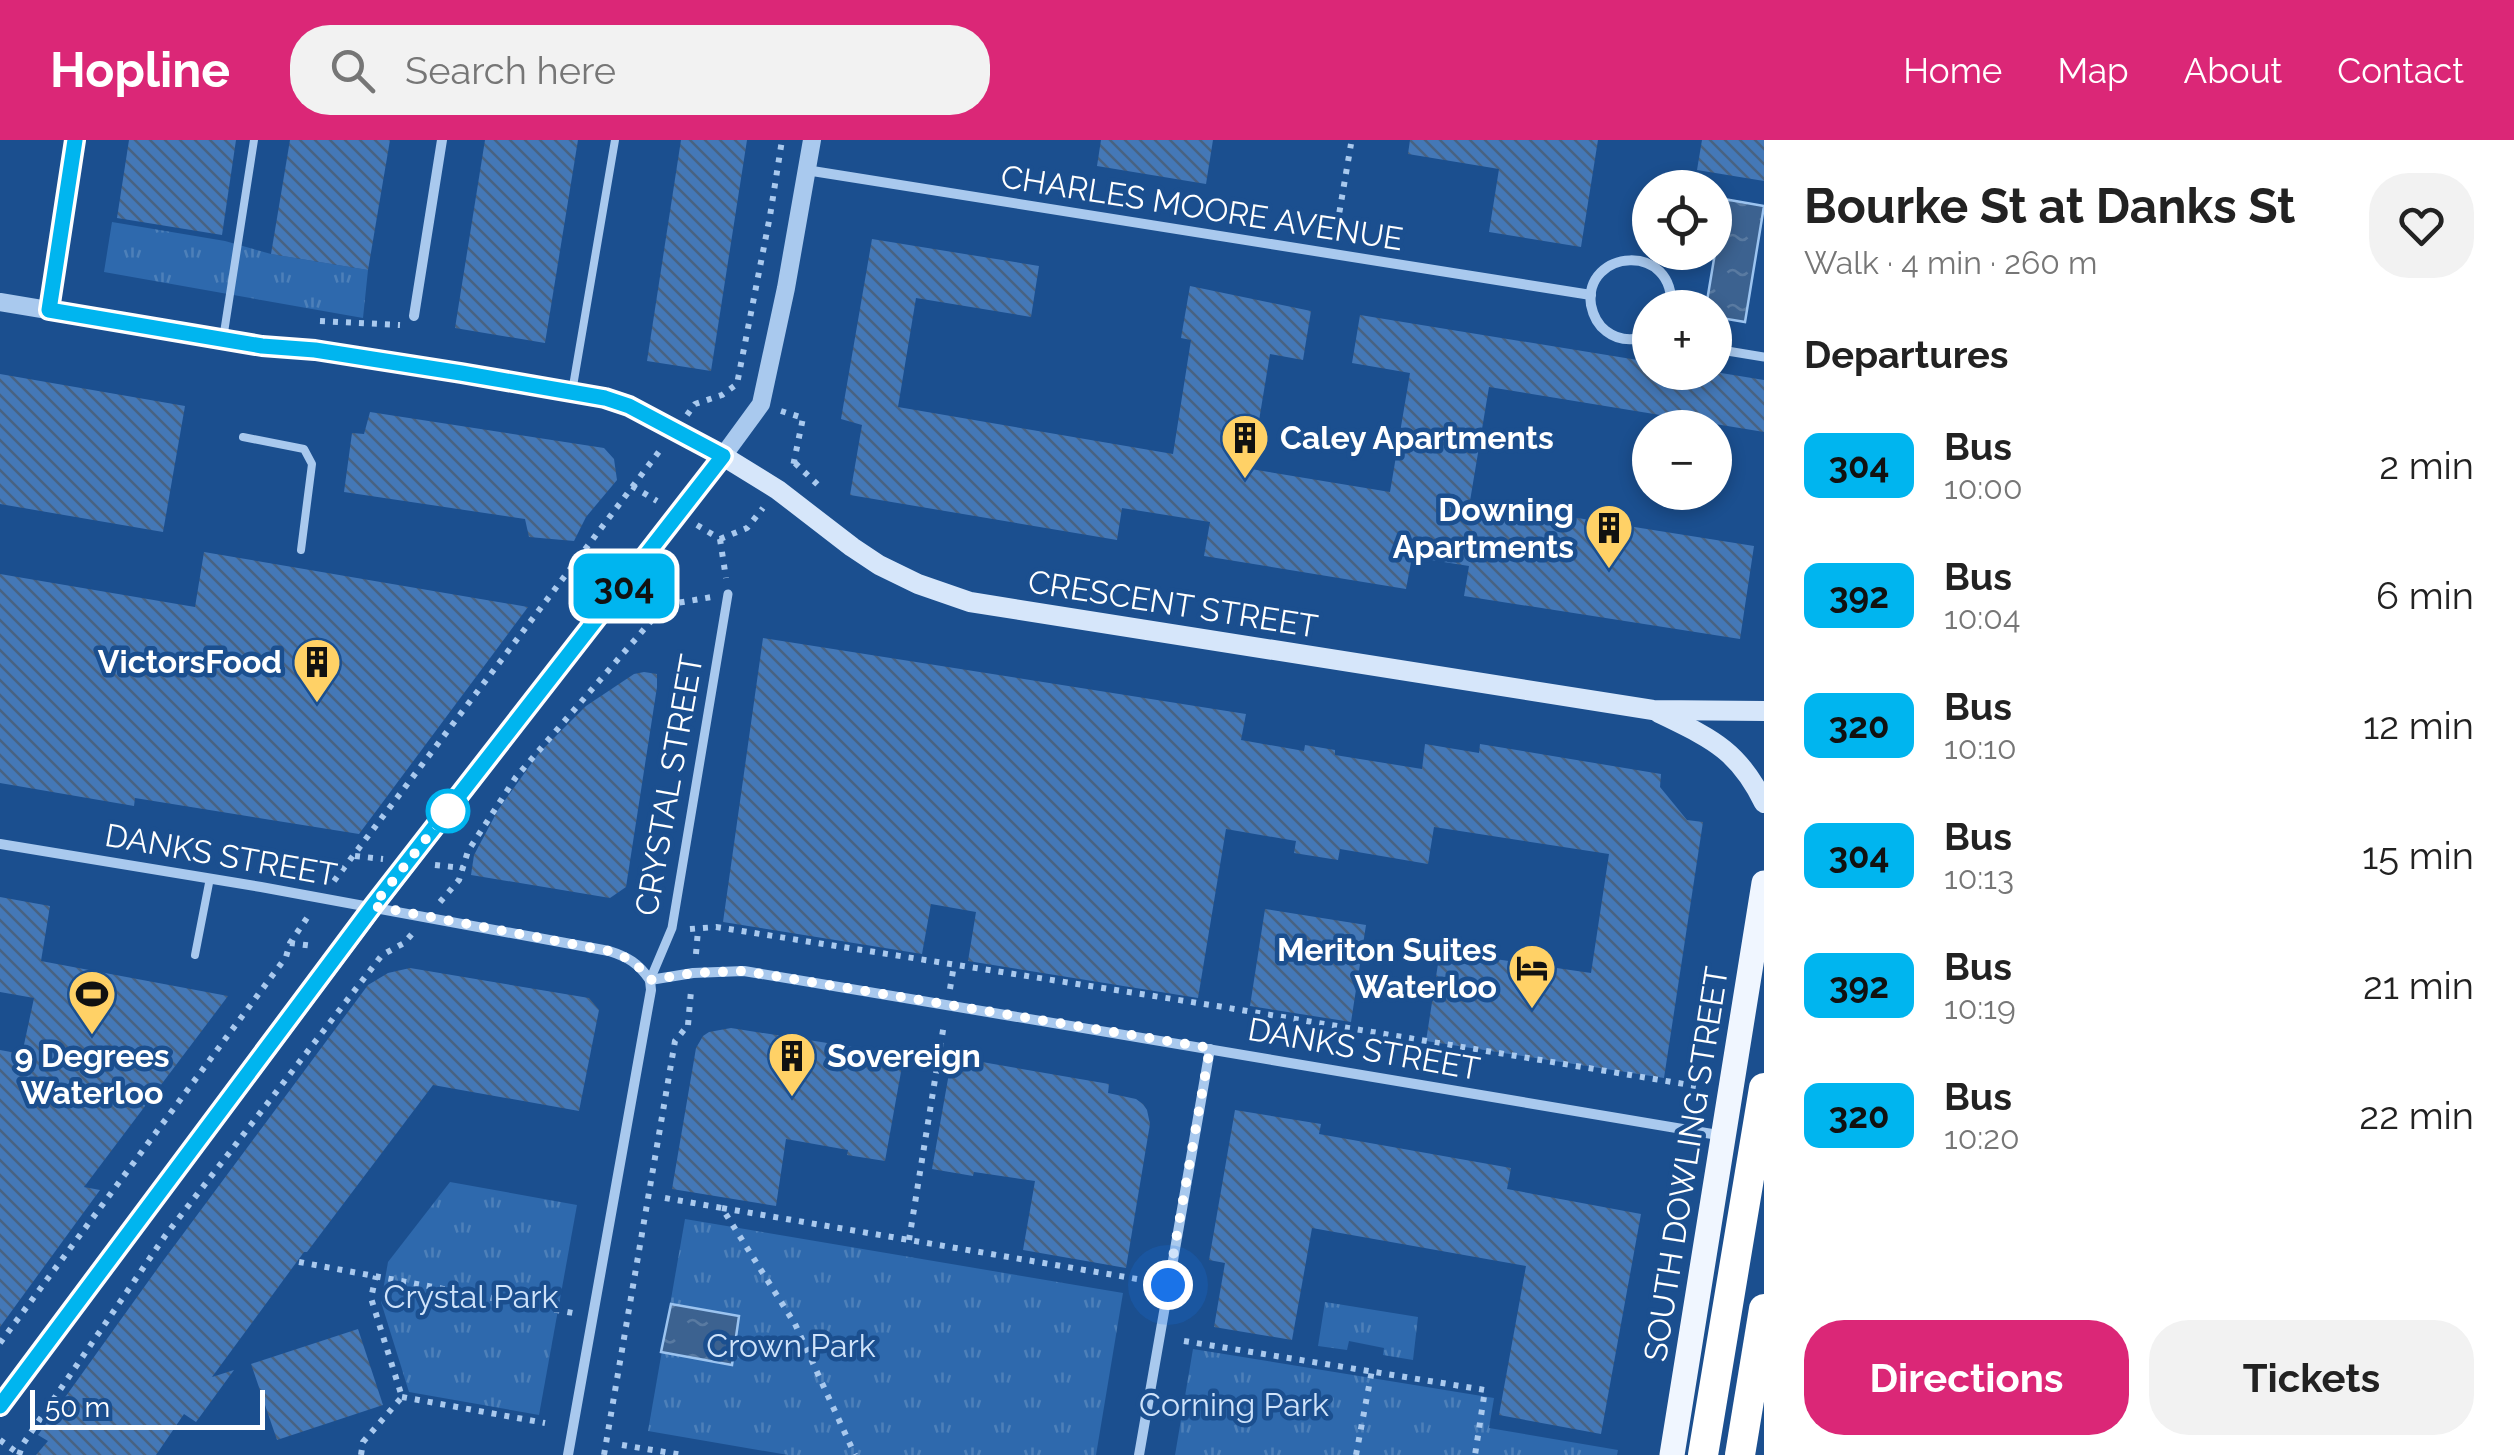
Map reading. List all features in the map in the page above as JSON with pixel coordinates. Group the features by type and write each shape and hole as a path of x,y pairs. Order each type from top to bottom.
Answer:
{"highway":[{"path":"1703,1455 1764,1088"},
{"path":"1740,1455 1764,1309"}],"main road":[{"name":"CRESCENT STREET","path":"723,456 778,490 880,564 918,584 970,602 1653,710 1764,711"},
{"path":"0,1406 373,906 723,456"},
{"name":"CRESCENT STREET","path":"1653,710 1733,755 1764,803"},
{"name":"SOUTH DOWLING STREET","path":"1672,1455 1764,883"}],"street":[{"path":"49,310 75,140"},
{"path":"414,316 442,140"},
{"path":"0,302 572,392 629,406 723,456 761,404 812,140"},
{"name":"CHARLES MOORE AVENUE","path":"806,170 1590,295"},
{"path":"1632,340 1620,339 1597,322 1590,295 1602,272 1623,260 1648,263 1659,270 1670,290"},
{"path":"1732,351 1764,357"},
{"name":"CRYSTAL STREET","path":"568,1455 652,990 650,980 672,928 728,594"},
{"name":"DANKS STREET","path":"0,844 373,906 609,951 638,964 650,980 744,971 1724,1136"},
{"path":"1139,1455 1210,1048"}],"lane":[{"path":"222,339 254,140"},
{"path":"572,392 615,140"},
{"path":"244,437 304,449 310,456 301,550"},
{"path":"196,955 210,878"}],"path":[{"path":"695,404 722,395 737,384 782,140"},
{"path":"1333,254 1351,144"},
{"path":"320,321 412,325 414,316"},
{"path":"791,474 803,418"},
{"path":"354,856 632,486"},
{"path":"459,880 468,851 516,777 665,606 728,594 720,540 747,528"},
{"path":"695,962 698,930 716,927 1696,1086"},
{"path":"0,1344 286,957 290,943"},
{"path":"0,1440 19,1455 165,1236 382,955 404,943"},
{"path":"949,990 954,965"},
{"path":"604,1455 676,1041 688,1026 692,986"},
{"path":"909,1240 944,1022"},
{"path":"677,1024 688,1026"},
{"path":"666,1198 1168,1285"},
{"path":"722,1208 795,1324 855,1455"},
{"path":"300,1262 576,1314"},
{"path":"376,1276 372,1298 402,1397"},
{"path":"1184,1341 1485,1390 1475,1455"},
{"path":"1356,1455 1372,1370"},
{"path":"402,1397 545,1423"},
{"path":"361,1455 363,1442 402,1397"},
{"path":"622,1445 683,1455"}],"green space":[{"path":"112,222 368,270 363,318 104,272"},
{"name":"Crystal Park","path":"450,1182 577,1205 539,1415 409,1392 381,1302 388,1262"},
{"name":"Crown Park","path":"685,1219 1123,1293 1096,1455 788,1455 648,1431"},
{"path":"1325,1302 1418,1317 1413,1360 1383,1355 1384,1348 1349,1341 1347,1350 1318,1346"},
{"name":"Corning Park","path":"1193,1349 1494,1398 1489,1428 1618,1450 1617,1455 1175,1455"}],"water":[{"path":"1732,200 1764,206 1745,322 1732,320 1732,290 1709,290 1712,270 1732,270"},
{"path":"671,1304 739,1316 732,1365 661,1352"}],"building":[{"path":"129,140 236,140 222,235 117,218"},
{"path":"290,140 390,140 368,270 271,254"},
{"path":"485,140 578,140 545,343 455,328"},
{"path":"681,140 747,140 711,371 647,361"},
{"path":"1101,140 1213,140 1206,184 1097,166"},
{"path":"1410,140 1598,140 1581,247 1489,232 1499,169 1408,154"},
{"path":"1702,140 1764,140 1764,181 1732,176 1732,170 1697,170"},
{"path":"872,239 1039,266 1031,317 916,298 898,407 1173,454 1191,340 1181,338 1190,286 1311,311 1303,360 1270,354 1251,469 1390,492 1410,373 1352,363 1360,315 1632,359 1632,390 1732,390 1732,375 1764,380 1764,432 1732,427 1732,410 1632,410 1489,387 1470,501 1754,546 1740,639 1464,596 1469,566 1412,557 1406,589 1204,556 1210,522 1122,508 1117,540 850,495 862,425 841,419"},
{"path":"0,374 185,406 163,532 0,504"},
{"path":"370,412 604,448 614,459 617,480 586,517 574,541 529,537 525,519 344,492 352,433 364,434"},
{"name":"VictorsFood","path":"204,552 528,607 359,834 135,798 134,806 0,783 0,574 195,607"},
{"path":"763,638 1246,714 1241,740 1304,751 1305,745 1335,750 1335,755 1422,769 1425,744 1479,753 1480,744 1661,774 1660,787 1687,820 1703,822 1664,1078 1426,1041 1440,951 1591,973 1609,854 1434,827 1428,864 1340,849 1338,860 1294,853 1296,841 1226,829 1198,998 968,961 976,912 931,904 922,954 723,922"},
{"path":"634,674 657,674 657,687 626,887 610,898 471,875 474,855 498,810 539,753 586,706"},
{"path":"0,897 50,906 41,961 228,996 84,1187 100,1190 0,1327 0,1050 22,1054 34,998 0,992"},
{"path":"1265,909 1366,925 1351,1022 1250,1006"},
{"path":"410,968 589,998 599,1010 579,1111 433,1085 212,1377 234,1370 196,1422 184,1414 156,1455 36,1455 48,1441 38,1435 368,985 388,973"},
{"name":"Sovereign","path":"731,1028 904,1055 885,1161 786,1139 776,1206 672,1189 696,1048 709,1032"},
{"path":"951,1062 982,1067 982,1062 1109,1084 1108,1093 1143,1104 1150,1124 1126,1268 1023,1250 1035,1181 932,1169"},
{"path":"1235,1110 1321,1124 1319,1134 1511,1168 1507,1189 1641,1214 1601,1434 1499,1415 1526,1266 1312,1228 1292,1340 1214,1327 1225,1263 1209,1260"},
{"path":"358,1329 383,1405 277,1440 251,1364"}],"bus line":[{"name":"304","path":"0,1406 373,906 723,456 629,406 605,398 49,310 75,140"}],"place":[{"name":"Caley Apartments","path":"1245,480"},
{"name":"Downing Apartments","path":"1609,570"},
{"name":"VictorsFood","path":"317,704"},
{"name":"Meriton Suites Waterloo","path":"1532,1010"},
{"name":"9 Degrees Waterloo","path":"92,1036"},
{"name":"Sovereign","path":"792,1098"}],"route":[{"path":"448,811 373,906 609,951 638,964 650,980 744,971 1210,1048 1168,1285"}]}
